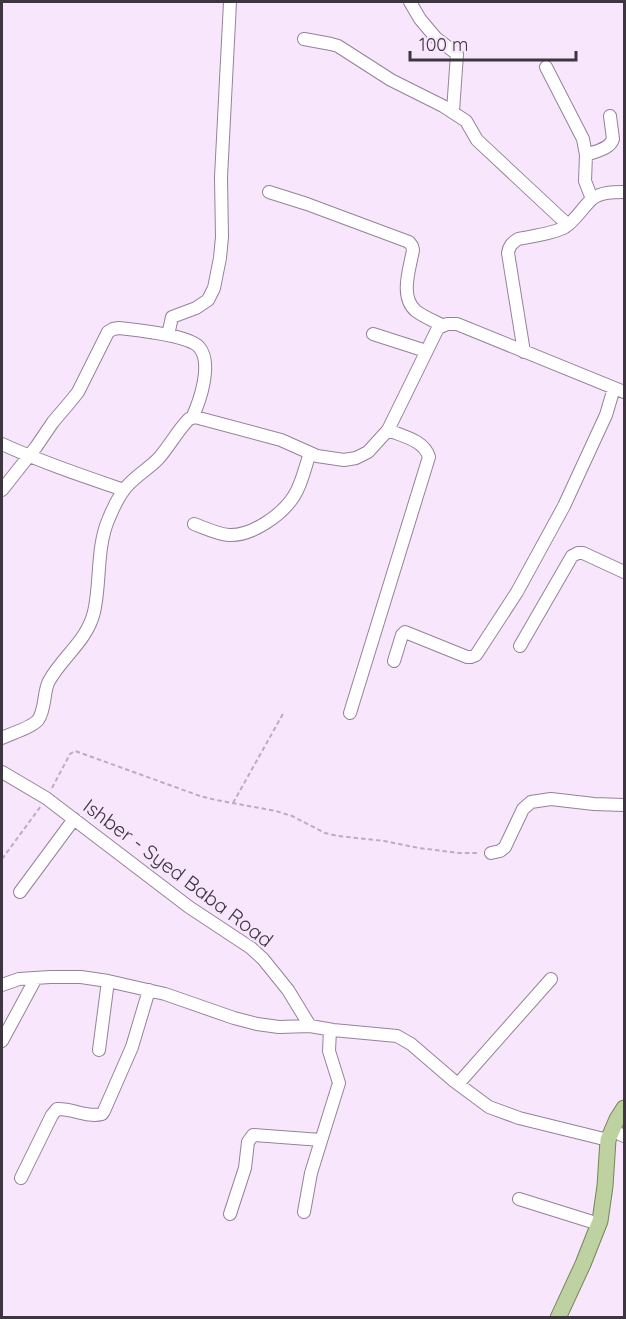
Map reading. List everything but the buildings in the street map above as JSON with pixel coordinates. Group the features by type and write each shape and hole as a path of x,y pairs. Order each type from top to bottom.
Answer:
{"main road":[{"path":"558,1317 599,1224 615,1135 624,1108"}],"street":[{"path":"168,335 172,317 196,308 208,300 214,288 220,258 221,177 231,2"},
{"path":"410,2 420,19 436,38 457,54 453,111"},
{"path":"304,39 344,49 391,80 453,111 466,121 477,140 568,225"},
{"path":"546,67 583,139 586,155 585,181 592,199"},
{"path":"586,155 608,147 612,143 610,116"},
{"path":"268,192 410,242 413,250 407,283 409,301 418,313 442,325"},
{"path":"524,352 509,248 518,239 561,229 568,225 592,199 600,195 624,192"},
{"path":"192,418 281,440 317,456 344,460 356,458 368,452 388,429 438,328 447,324 457,324 619,390 564,506 517,592 476,654 467,657 405,632 402,634 394,661"},
{"path":"2,490 78,392 110,330 118,328 168,335 195,344 203,353 205,361 202,393 192,418 185,423 158,459 129,483 105,526 94,613 88,629 56,669 47,687 37,721 2,738"},
{"path":"373,334 426,351"},
{"path":"350,713 429,457 426,448 421,444 388,429"},
{"path":"2,444 124,490"},
{"path":"194,524 221,534 231,535 242,534 270,521 296,494 310,453"},
{"path":"520,646 572,556 583,553 624,572"},
{"name":"Ishber - Syed Baba Road","path":"2,772 46,798 189,907 251,948 288,990 310,1026"},
{"path":"491,853 505,847 523,809 531,802 551,799 624,805"},
{"path":"20,892 74,819"},
{"path":"2,986 19,979 81,977 165,994 257,1024 279,1027 310,1026 405,1039 478,1100 500,1112 519,1119 615,1135"},
{"path":"2,1041 36,978"},
{"path":"458,1084 551,979"},
{"path":"99,1050 108,981"},
{"path":"21,1178 57,1109 94,1115 102,1114 132,1047 149,990"},
{"path":"304,1212 311,1173 339,1083 329,1051 330,1030"},
{"path":"230,1214 245,1168 248,1142 253,1135 321,1140"},
{"path":"519,1199 599,1224"}],"path":[{"path":"233,803 284,712"},
{"path":"75,751 200,796 292,816 325,833 459,853 491,853"}]}
